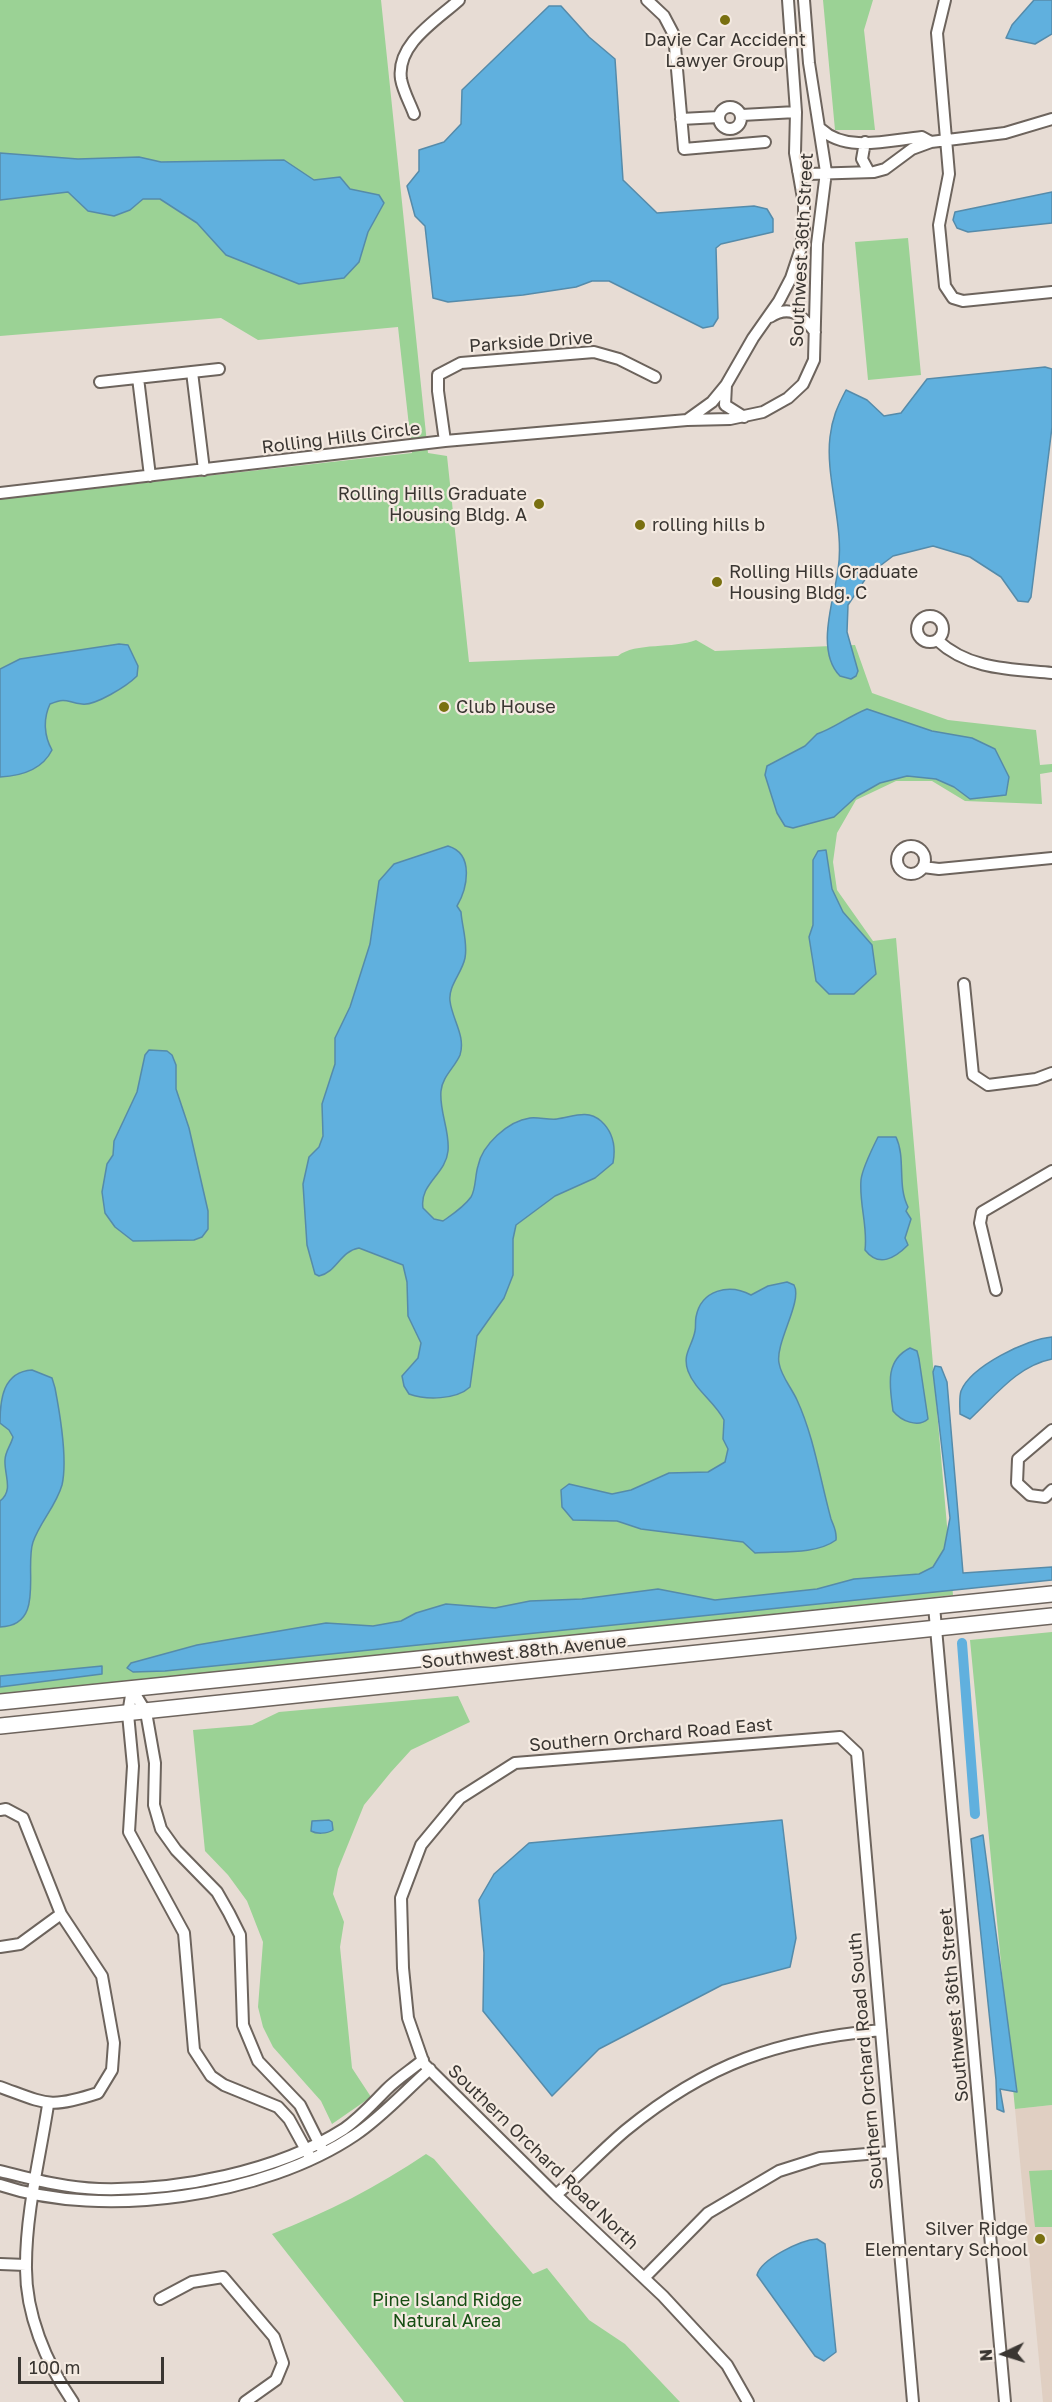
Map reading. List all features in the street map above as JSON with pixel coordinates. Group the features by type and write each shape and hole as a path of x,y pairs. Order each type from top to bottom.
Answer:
{"main road":[{"name":"Southwest 88th Avenue","path":"0,1702 1052,1594"},
{"name":"Southwest 88th Avenue","path":"0,1726 1052,1616"}],"street":[{"path":"414,114 401,78 404,58 414,40 459,0"},
{"path":"647,0 664,16 674,35 684,149 765,142"},
{"name":"Southwest 36th Street","path":"687,420 712,402 726,385 753,338 769,318 791,278 800,251 804,229 804,204 798,171 788,0"},
{"name":"Southwest 36th Street","path":"687,420 744,417 763,412 788,398 803,384 814,360 817,244 826,172 809,63 804,0"},
{"path":"945,0 937,33 949,174 939,225 945,286 953,298 963,301 1052,292"},
{"path":"792,65 809,63"},
{"path":"729,107 737,109 742,115 741,123 733,129 723,127 719,117 722,110 729,107"},
{"path":"742,115 796,112"},
{"path":"681,119 719,117"},
{"path":"798,171 869,172 885,169 912,149 930,142 1005,133 1052,119"},
{"path":"821,129 829,137 843,143 922,137 930,142"},
{"path":"864,142 862,159 869,172"},
{"path":"769,318 780,311 789,310 806,319 816,332"},
{"name":"Parkside Drive","path":"445,441 438,375 461,363 594,352 619,358 655,377"},
{"path":"100,382 219,369"},
{"path":"192,372 204,470"},
{"path":"138,378 150,476"},
{"path":"726,385 725,405 744,417"},
{"name":"Rolling Hills Circle","path":"0,493 445,441 687,420"},
{"path":"937,640 950,652 993,668 1052,673"},
{"path":"923,867 939,869 1052,858"},
{"path":"964,984 973,1075 988,1084 1036,1079 1052,1072"},
{"path":"996,1290 980,1223 982,1212 1052,1171"},
{"path":"1052,1430 1018,1460 1017,1483 1030,1495 1045,1497 1052,1490"},
{"name":"Southwest 36th Street","path":"934,1606 1005,2402"},
{"path":"132,1689 146,1712 155,1763 154,1805 161,1829 176,1850 217,1892 229,1913 240,1935 240,1994 246,2033 258,2061 300,2105 324,2153"},
{"path":"132,1689 128,1714 133,1766 129,1832 184,1932 194,2050 211,2076 224,2085 278,2107 289,2119 311,2159"},
{"name":"Southern Orchard Road East","path":"401,1898 421,1845 460,1798 515,1763 840,1737 857,1753"},
{"name":"Southern Orchard Road South","path":"857,1753 913,2402"},
{"path":"0,1810 6,1809 23,1818 61,1914 102,1976 114,2043 112,2070 98,2093 67,2103 48,2105 0,2087"},
{"name":"Southern Orchard Road North","path":"401,1898 403,1968 408,2018 426,2065 556,2195 644,2278 727,2365 748,2402"},
{"path":"0,1947 20,1944 61,1914"},
{"path":"556,2195 625,2131 675,2093 730,2063 785,2045 833,2035 881,2030"},
{"path":"0,2171 37,2180 97,2189 135,2188 228,2175 320,2142 362,2116 396,2080 426,2065"},
{"path":"0,2185 106,2201 187,2195 258,2179 324,2153 375,2120 426,2065"},
{"path":"48,2105 26,2265 32,2317 60,2383 73,2402"},
{"path":"644,2278 708,2213 779,2172 820,2158 890,2152"},
{"path":"0,2264 26,2265"},
{"path":"160,2299 192,2282 223,2277 274,2337 283,2363 276,2380 245,2402"}],"shaded area":[{"name":"Silver Ridge Elementary School","path":"1052,2105 1052,2402 1043,2402 1015,2109"}],"green space":[{"path":"0,0 381,0 428,453 447,456 469,662 618,656 634,649 696,640 715,651 855,645 872,693 948,720 1036,730 1040,765 1052,764 1052,772 1040,774 1042,804 965,801 932,781 896,781 856,800 837,833 833,862 837,890 873,941 896,938 953,1595 0,1697 0,499 412,453 398,327 258,340 221,318 0,336"},
{"path":"823,0 873,0 864,30 875,130 835,130"},
{"path":"908,238 921,375 868,380 855,242"},
{"path":"1052,1632 1052,2105 1015,2109 970,1640"},
{"path":"458,1696 470,1722 411,1750 391,1772 364,1805 338,1869 333,1894 344,1922 340,1947 352,2068 371,2097 332,2124 321,2101 273,2047 263,2027 258,2007 263,1942 247,1901 228,1875 205,1851 193,1730 252,1725 279,1712"},
{"name":"Pine Island Ridge Natural Area","path":"426,2154 434,2159 533,2274 547,2268 589,2320 625,2344 680,2402 404,2402 272,2234 352,2198"},
{"path":"1052,2170 1052,2227 1035,2227 1029,2171"}],"water":[{"path":"1034,0 1052,0 1052,34 1035,44 1006,38 1012,25"},
{"path":"549,6 561,6 589,37 615,59 623,180 657,213 754,206 767,209 773,219 773,232 721,244 716,248 718,318 713,326 703,328 609,281 592,281 576,287 523,295 448,302 433,298 425,226 415,216 407,186 419,171 419,150 444,142 461,124 462,90"},
{"path":"0,153 78,159 139,157 161,162 284,160 314,180 340,177 350,189 379,195 384,203 368,232 359,262 344,278 299,284 226,255 197,223 160,199 143,199 130,210 114,216 88,211 68,192 0,200"},
{"path":"1052,192 1052,223 968,232 957,228 953,220 955,212"},
{"path":"1045,367 1052,369 1052,427 1031,597 1028,602 1018,601 1001,577 970,557 933,546 893,556 868,575 848,605 847,632 858,671 851,679 840,676 833,665 827,639 839,554 829,453 834,419 846,390 867,400 884,416 901,413 927,379"},
{"path":"119,644 128,645 138,666 137,676 119,690 95,702 82,704 63,700 50,704 45,727 52,750 48,757 30,771 0,777 0,669 20,659"},
{"path":"867,709 932,731 972,738 995,749 1009,777 1006,795 970,799 954,787 936,779 907,776 880,783 857,796 834,817 793,828 785,826 777,813 765,775 767,766 805,746 817,734"},
{"path":"448,846 457,850 462,856 466,873 464,891 457,906 461,912 466,952 450,995 451,1008 460,1034 461,1048 460,1055 444,1081 441,1091 448,1151 443,1166 425,1192 423,1208 434,1219 443,1221 462,1207 473,1194 480,1158 490,1142 505,1129 522,1120 580,1115 596,1117 608,1130 613,1140 614,1151 613,1163 595,1178 555,1196 516,1225 513,1239 513,1275 504,1298 477,1336 470,1387 449,1397 432,1398 409,1394 404,1386 402,1376 418,1358 421,1343 408,1316 407,1282 403,1265 359,1248 347,1253 325,1274 319,1276 315,1274 307,1245 303,1184 309,1157 319,1147 323,1136 322,1104 335,1064 335,1038 350,1007 370,944 379,881 394,864"},
{"path":"826,850 832,889 843,912 872,945 876,974 854,994 829,994 816,981 809,937 813,925 813,860 818,851"},
{"path":"149,1050 167,1051 172,1055 176,1065 176,1089 189,1128 208,1211 208,1229 202,1237 194,1240 133,1241 115,1227 105,1213 102,1192 107,1164 113,1155 114,1141 137,1092 145,1055"},
{"path":"878,1137 896,1137 901,1154 903,1190 908,1207 906,1211 911,1219 905,1238 908,1245 898,1254 881,1260 876,1259 865,1250 861,1198 863,1170"},
{"path":"787,1282 794,1285 796,1292 781,1345 779,1363 808,1429 836,1532 836,1540 828,1545 808,1550 755,1553 743,1542 641,1529 617,1521 573,1520 562,1507 561,1490 569,1484 612,1494 631,1490 669,1473 708,1472 725,1462 728,1449 723,1439 724,1420 716,1407 695,1384 686,1365 699,1308 704,1300 717,1291 743,1291 751,1295 768,1286"},
{"path":"1052,1337 1052,1359 1017,1375 970,1419 960,1414 961,1391 976,1372 1015,1348"},
{"path":"910,1348 917,1351 928,1419 919,1423 900,1418 893,1411 890,1384 892,1367 902,1353"},
{"path":"935,1366 941,1367 947,1382 963,1573 1052,1567 1052,1580 165,1671 133,1672 127,1668 131,1663 197,1645 326,1623 373,1626 401,1621 416,1613 446,1604 495,1608 530,1601 582,1599 658,1589 715,1600 817,1589 854,1579 919,1574 933,1567 944,1549 950,1518 933,1372"},
{"path":"32,1370 52,1378 63,1436 64,1474 59,1493 33,1542 28,1607 23,1617 14,1624 0,1627 0,1501 7,1492 5,1457 13,1437 9,1430 0,1423 2,1396 9,1381 22,1372"},
{"path":"102,1666 102,1674 0,1687 0,1676"},
{"path":"329,1820 332,1822 333,1830 322,1833 311,1831 312,1821"},
{"path":"782,1820 796,1938 790,1967 722,1985 599,2049 552,2096 483,2011 484,1953 479,1900 494,1874 529,1843"},
{"path":"983,1835 1017,2092 1000,2089 1004,2112 997,2109 971,1839"},
{"path":"817,2239 825,2244 836,2352 824,2361 815,2356 757,2275 766,2263 783,2251"}],"waterway":[{"path":"962,1643 975,1814"}],"place":[{"name":"Davie Car Accident Lawyer Group","path":"725,20"},
{"name":"Rolling Hills Graduate Housing Bldg. A","path":"539,504"},
{"name":"rolling hills b","path":"640,525"},
{"name":"Rolling Hills Graduate Housing Bldg. C","path":"717,582"},
{"name":"Club House","path":"444,707"},
{"name":"Silver Ridge Elementary School","path":"1040,2239"}]}
